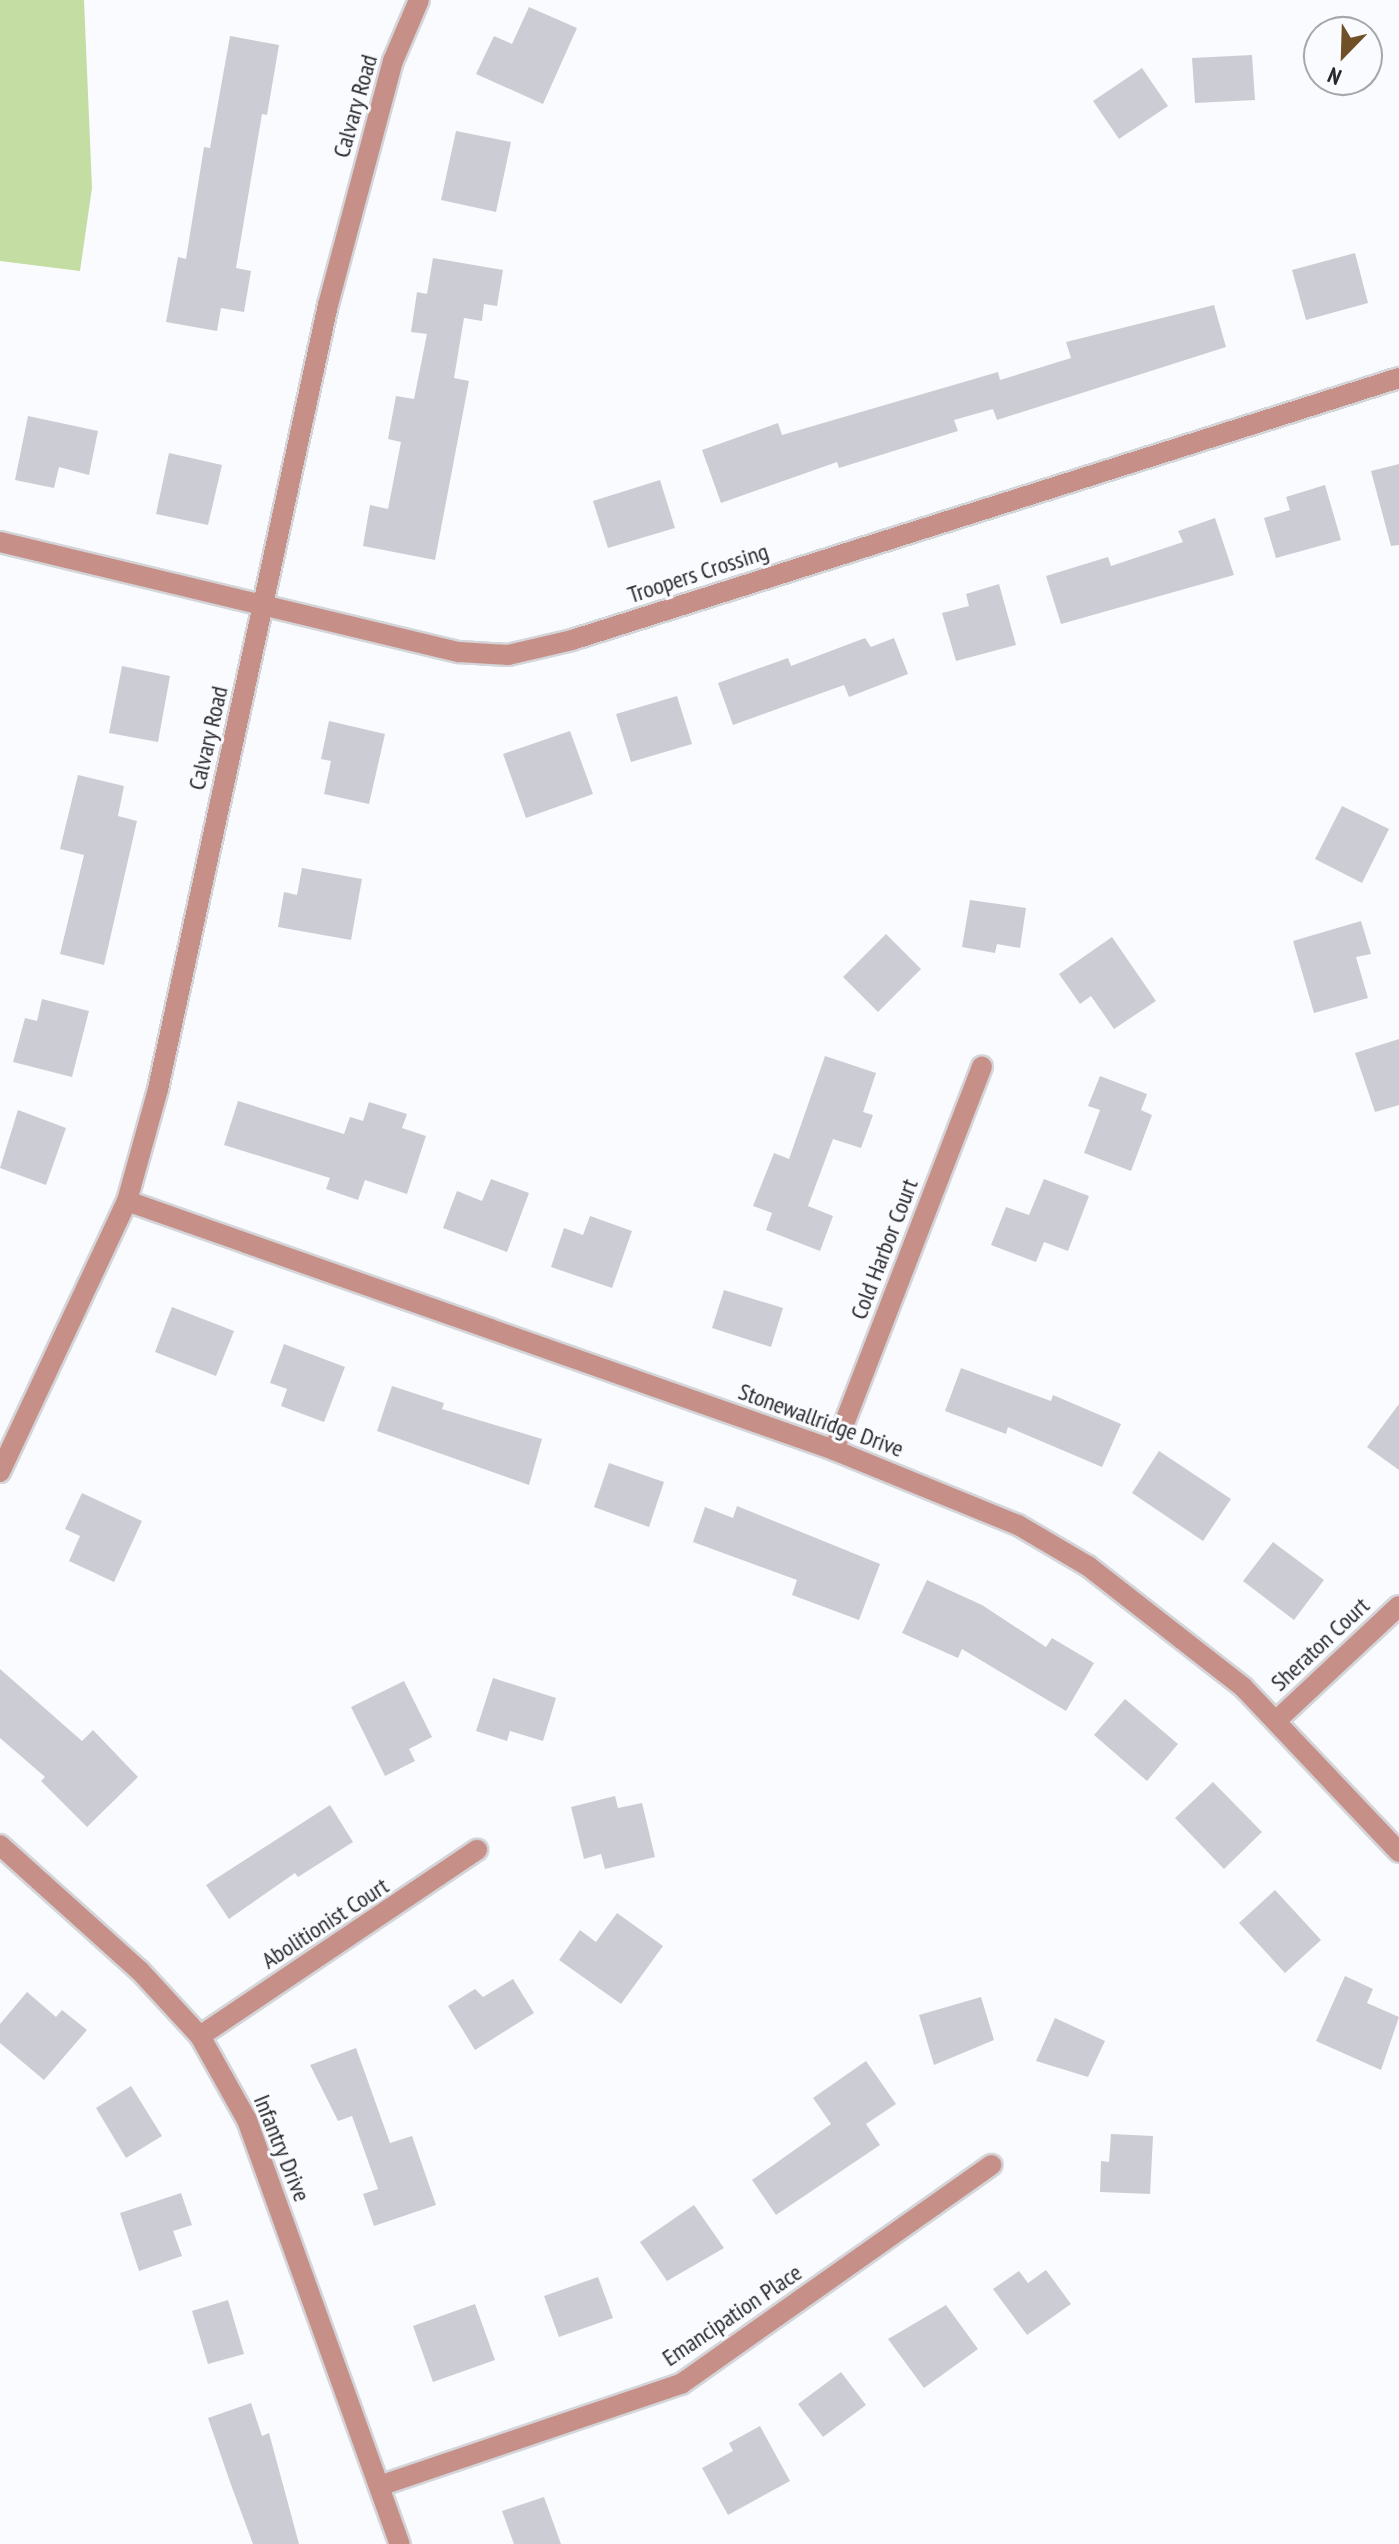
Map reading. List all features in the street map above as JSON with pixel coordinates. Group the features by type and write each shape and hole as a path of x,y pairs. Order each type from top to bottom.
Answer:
{"street":[{"name":"Calvary Road","path":"0,1472 127,1201 158,1089 265,607 328,305 393,61 419,0"},
{"name":"Troopers Crossing","path":"0,542 459,652 508,655 572,640 1399,378"},
{"name":"Cold Harbor Court","path":"834,1450 982,1067"},
{"name":"Stonewallridge Drive","path":"127,1201 834,1450 1018,1525 1088,1566 1221,1669 1277,1720 1399,1852"},
{"name":"Sheraton Court","path":"1277,1720 1399,1606"},
{"name":"Infantry Drive","path":"0,1845 140,1971 200,2036 247,2120 382,2485 400,2544"},
{"name":"Abolitionist Court","path":"200,2036 477,1850"},
{"name":"Emancipation Place","path":"382,2485 681,2384 992,2165"}],"green space":[{"path":"0,0 84,0 92,188 80,271 0,261"}],"building":[{"path":"529,7 577,28 543,104 476,74 494,36 512,44"},
{"path":"230,36 279,45 267,115 262,114 236,268 251,271 244,312 221,308 217,331 166,322 178,257 186,259 204,147 210,148"},
{"path":"1252,55 1255,100 1195,103 1192,58"},
{"path":"1142,68 1168,106 1119,139 1093,101"},
{"path":"456,131 511,142 496,212 441,200"},
{"path":"1355,253 1368,303 1306,320 1292,270"},
{"path":"433,258 503,270 497,306 484,304 482,321 464,318 454,378 469,381 435,560 363,546 370,505 388,509 401,442 388,439 396,396 414,399 427,334 411,332 417,292 427,294"},
{"path":"1214,305 1226,347 997,420 993,409 954,420 958,431 839,468 837,462 721,503 702,450 778,423 782,435 998,372 1000,380 1071,358 1066,342"},
{"path":"28,416 98,431 89,475 59,467 54,488 15,480"},
{"path":"169,453 222,465 208,525 156,514"},
{"path":"1399,464 1399,545 1391,546 1371,471"},
{"path":"660,480 675,528 608,548 593,501"},
{"path":"1325,485 1341,540 1276,558 1264,518 1290,510 1286,497"},
{"path":"1215,518 1234,575 1061,624 1046,576 1108,557 1111,566 1183,542 1178,531"},
{"path":"999,584 1016,645 956,661 942,613 969,606 966,594"},
{"path":"865,638 871,647 894,638 908,674 849,697 844,685 733,725 718,683 788,658 791,666"},
{"path":"122,666 170,676 158,742 109,733"},
{"path":"677,696 692,744 631,762 616,714"},
{"path":"329,721 385,734 369,804 324,794 331,761 321,759"},
{"path":"570,731 593,794 526,818 503,754"},
{"path":"78,775 124,786 118,816 137,821 104,965 60,954 84,855 60,849"},
{"path":"1342,806 1389,829 1362,883 1315,859"},
{"path":"302,868 362,879 351,940 278,927 284,892 297,895"},
{"path":"970,900 1026,908 1020,948 997,944 995,953 962,947"},
{"path":"1361,921 1371,954 1356,957 1368,998 1314,1013 1293,941"},
{"path":"886,934 921,969 878,1012 843,977"},
{"path":"1112,937 1156,1001 1114,1029 1091,996 1080,1004 1059,974"},
{"path":"42,999 89,1011 72,1077 13,1062 25,1018 37,1021"},
{"path":"1399,1039 1399,1105 1375,1112 1355,1053"},
{"path":"825,1056 876,1073 863,1112 873,1115 861,1148 833,1139 808,1206 833,1216 820,1251 766,1230 772,1213 753,1206 774,1153 789,1159"},
{"path":"1100,1076 1147,1094 1141,1110 1152,1115 1131,1171 1084,1153 1100,1110 1088,1106"},
{"path":"238,1101 344,1134 350,1117 363,1121 369,1102 407,1114 402,1128 426,1136 407,1194 365,1180 358,1200 326,1189 330,1178 224,1145"},
{"path":"18,1110 66,1128 46,1185 0,1168"},
{"path":"491,1179 529,1193 507,1252 443,1228 457,1191 482,1201"},
{"path":"1044,1179 1089,1196 1068,1251 1044,1242 1036,1262 991,1245 1006,1207 1029,1215"},
{"path":"590,1216 632,1231 612,1288 551,1267 564,1228 583,1235"},
{"path":"724,1290 783,1308 771,1347 712,1328"},
{"path":"172,1307 234,1331 216,1376 155,1352"},
{"path":"284,1344 345,1367 324,1422 281,1406 287,1389 270,1383"},
{"path":"961,1368 1051,1401 1053,1395 1121,1424 1102,1467 1008,1427 1006,1434 945,1411"},
{"path":"392,1386 444,1403 442,1409 542,1439 529,1485 377,1431"},
{"path":"1399,1404 1399,1470 1367,1447"},
{"path":"1159,1451 1231,1499 1203,1541 1132,1493"},
{"path":"609,1463 664,1482 649,1527 594,1507"},
{"path":"82,1493 142,1521 114,1582 69,1561 80,1536 65,1529"},
{"path":"737,1506 880,1564 859,1620 792,1595 797,1580 693,1542 705,1507 733,1518"},
{"path":"1273,1542 1324,1580 1294,1620 1243,1581"},
{"path":"927,1580 982,1605 1046,1647 1052,1638 1094,1663 1066,1711 962,1649 958,1658 902,1633"},
{"path":"0,1669 82,1741 93,1730 138,1777 87,1827 41,1781 45,1777 0,1738"},
{"path":"493,1678 556,1698 543,1741 510,1731 507,1741 476,1731"},
{"path":"404,1681 432,1737 409,1749 415,1761 385,1776 351,1707"},
{"path":"1125,1699 1178,1744 1147,1781 1094,1735"},
{"path":"1213,1782 1262,1832 1224,1869 1175,1818"},
{"path":"615,1796 618,1808 642,1803 655,1857 605,1869 601,1854 584,1859 571,1807"},
{"path":"330,1805 353,1842 298,1877 295,1873 229,1919 206,1885"},
{"path":"1275,1890 1321,1940 1285,1973 1239,1923"},
{"path":"617,1913 663,1946 621,2004 559,1960 580,1930 596,1942"},
{"path":"1345,1976 1373,1989 1367,2003 1399,2017 1381,2070 1316,2041"},
{"path":"513,1979 534,2013 475,2050 448,2006 475,1989 483,1997"},
{"path":"27,1992 56,2017 62,2010 87,2030 44,2080 0,2043 0,2024"},
{"path":"981,1997 994,2040 934,2065 919,2015"},
{"path":"1055,2018 1105,2041 1088,2077 1036,2061"},
{"path":"356,2048 390,2143 412,2136 436,2205 374,2226 363,2194 378,2189 352,2116 338,2121 310,2065"},
{"path":"866,2061 896,2104 866,2124 880,2145 776,2215 752,2180 831,2124 813,2098"},
{"path":"131,2086 162,2136 126,2158 96,2108"},
{"path":"1111,2134 1153,2136 1150,2194 1100,2192 1101,2161 1109,2162"},
{"path":"181,2193 192,2225 173,2231 182,2256 139,2271 120,2213"},
{"path":"694,2205 724,2248 667,2281 640,2242"},
{"path":"1046,2270 1071,2304 1027,2335 993,2289 1019,2271 1028,2283"},
{"path":"598,2277 613,2318 559,2337 544,2296"},
{"path":"228,2300 244,2354 208,2364 192,2311"},
{"path":"475,2304 495,2360 433,2382 413,2326"},
{"path":"946,2305 978,2349 924,2388 888,2339"},
{"path":"841,2372 866,2405 823,2437 798,2404"},
{"path":"251,2403 262,2436 269,2433 299,2544 253,2544 208,2418"},
{"path":"760,2426 790,2481 728,2515 702,2468 733,2451 729,2443"},
{"path":"544,2497 561,2544 514,2544 502,2511"}]}
